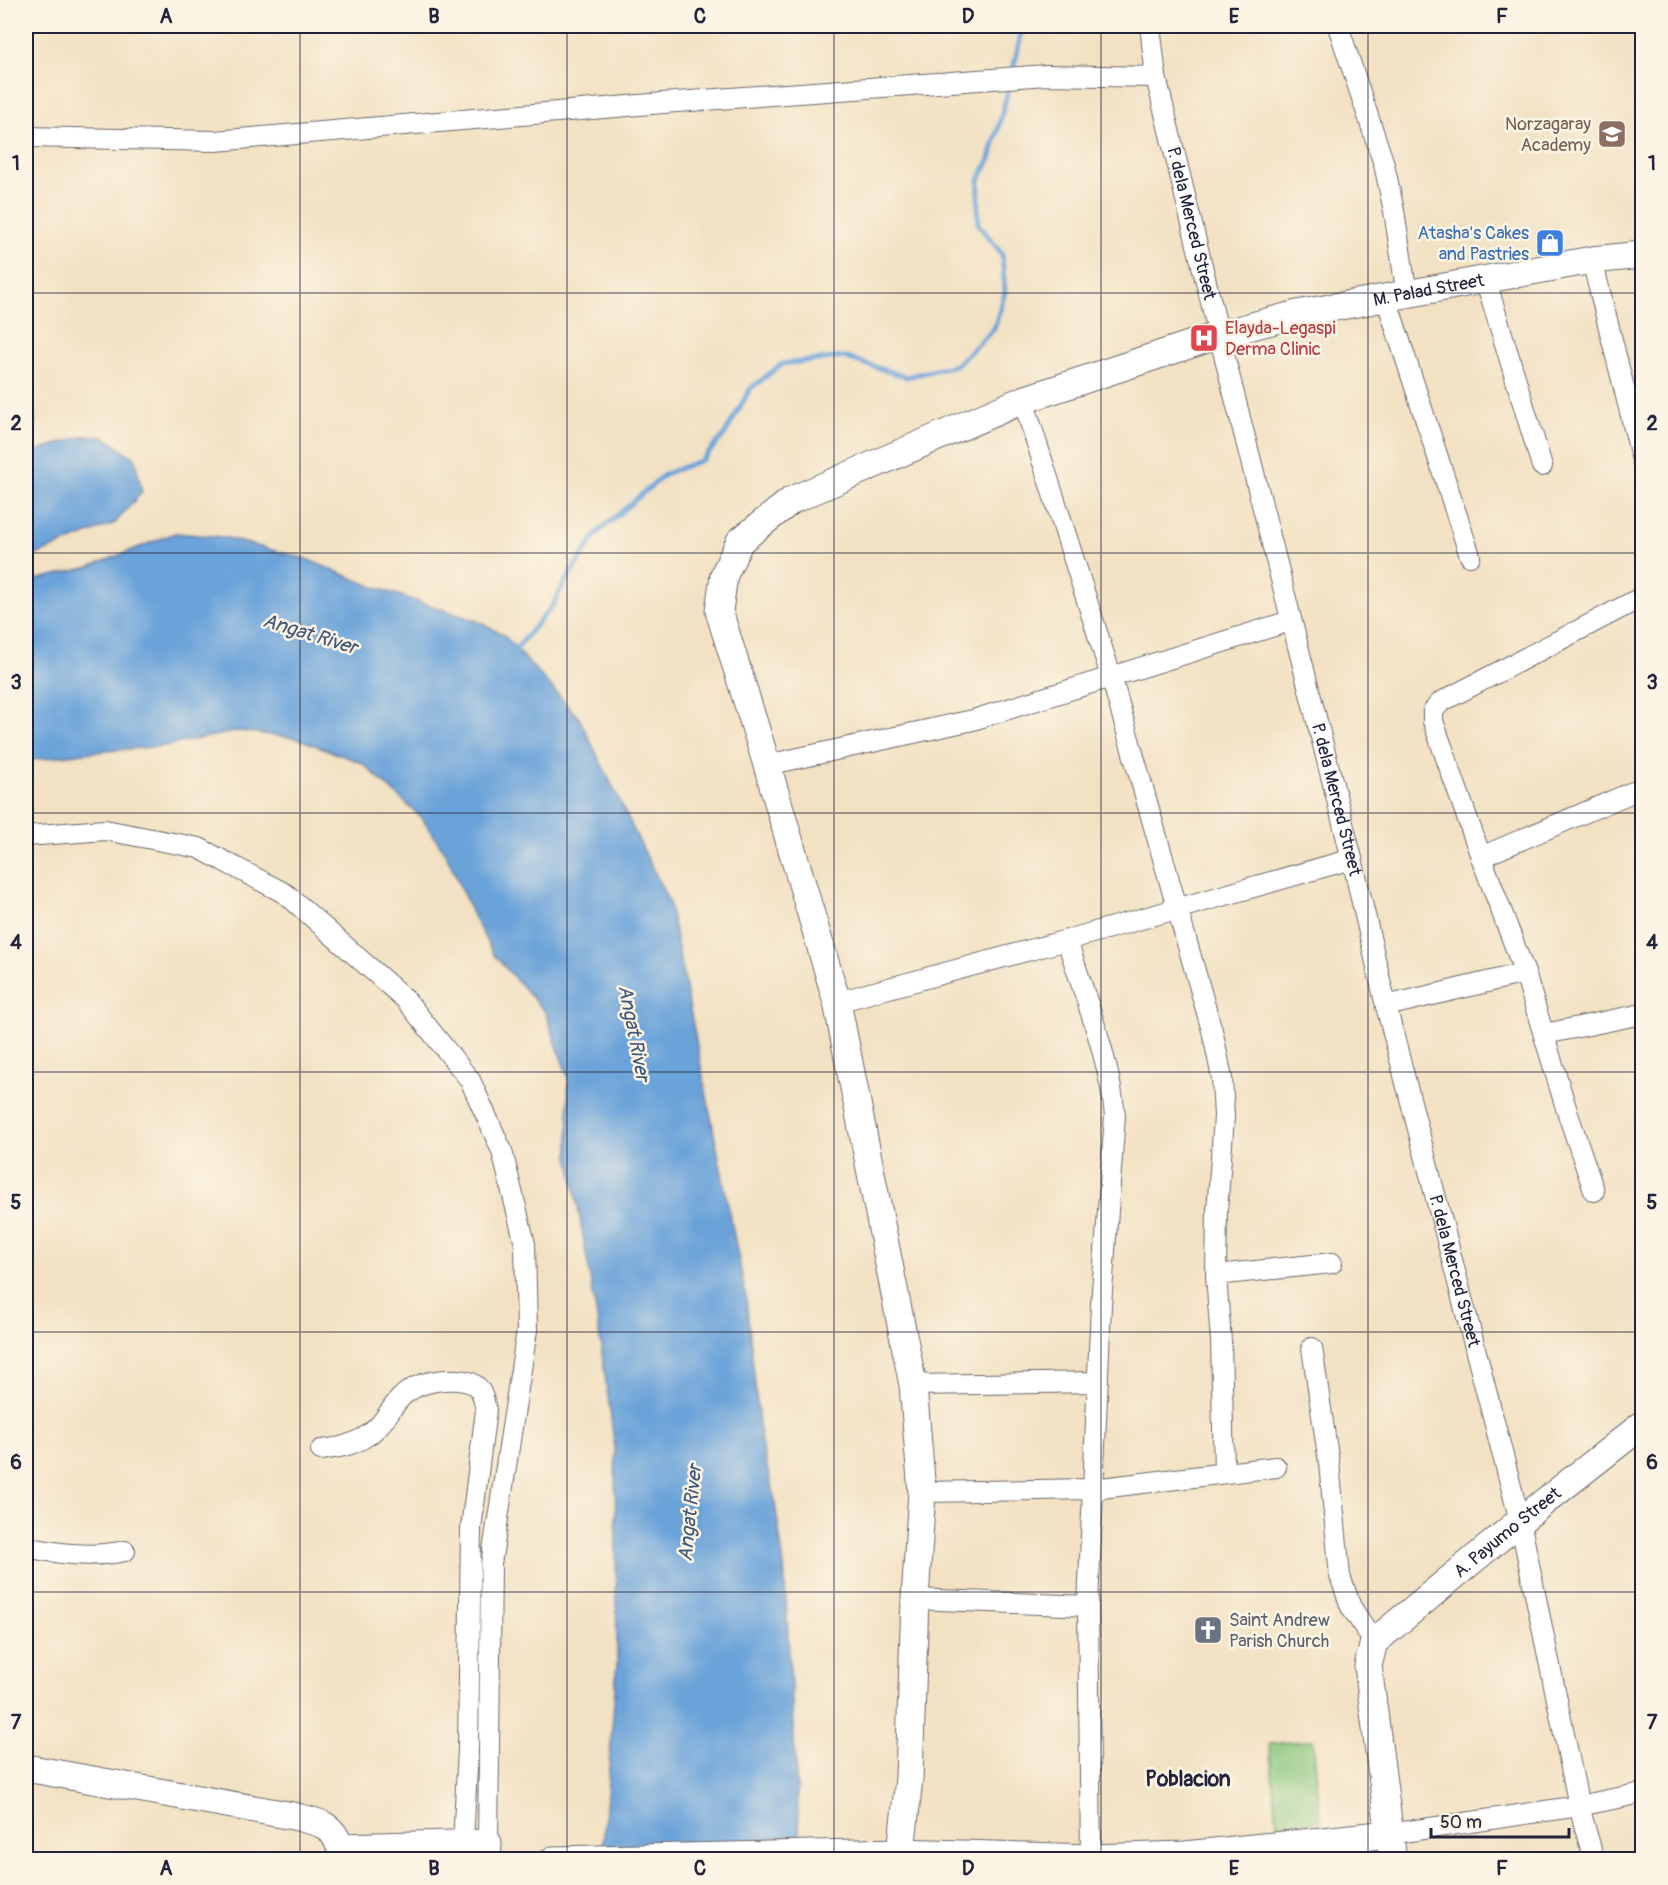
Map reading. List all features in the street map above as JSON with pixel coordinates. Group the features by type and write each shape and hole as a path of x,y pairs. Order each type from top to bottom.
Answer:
{"street":[{"name":"P. dela Merced Street","path":"1150,26 1156,77 1219,335 1352,859 1386,1006 1520,1521 1579,1806 1594,1860"},
{"path":"1338,26 1384,164 1396,296 1470,556"},
{"path":"26,137 215,141 663,103 1047,75 1156,77"},
{"name":"M. Palad Street","path":"901,1856 909,1778 915,1599 922,1492 913,1385 837,1002 719,611 724,575 740,541 792,500 1023,400 1219,335 1297,314 1592,260 1642,255"},
{"path":"1592,260 1642,460"},
{"path":"1486,281 1542,466"},
{"path":"1023,400 1111,676 1213,1034 1222,1078 1223,1148 1217,1210 1216,1275 1221,1341 1224,1472"},
{"path":"1594,1191 1525,973 1433,721 1433,711 1441,702 1642,597"},
{"path":"767,765 974,720 1290,621"},
{"path":"1481,857 1642,788"},
{"path":"26,836 105,830 200,848 286,894 406,1000 470,1080 502,1151 525,1244 527,1330 491,1564 479,1849"},
{"path":"837,1002 1352,859"},
{"path":"1066,940 1107,1065 1115,1116 1098,1382 1088,1606 1090,1858"},
{"path":"1386,1006 1525,973"},
{"path":"1545,1034 1642,1014"},
{"path":"1216,1275 1332,1263"},
{"path":"1312,1348 1329,1463 1340,1575 1351,1607 1374,1642 1368,1666 1391,1847"},
{"path":"321,1450 346,1446 367,1436 381,1424 398,1401 417,1385 446,1380 470,1381 481,1390 486,1410 471,1528 468,1749 479,1849"},
{"path":"913,1385 1098,1382"},
{"name":"A. Payumo Street","path":"1374,1642 1520,1521 1642,1425"},
{"path":"922,1492 1094,1489 1276,1467"},
{"path":"26,1547 75,1555 104,1555 125,1551"},
{"path":"915,1599 1088,1606"},
{"path":"26,1768 293,1816 327,1826 336,1837 341,1853 479,1849"},
{"path":"553,1860 830,1853 1052,1859 1185,1857 1391,1847 1642,1793"}],"green space":[{"path":"1313,1740 1321,1821 1277,1825 1269,1744"}],"water":[{"path":"26,336 35,426 26,434"},
{"path":"84,436 104,437 135,458 142,492 115,523 26,559 26,454"},
{"name":"Angat River","path":"175,533 223,537 306,559 374,587 480,622 504,635 579,718 669,902 746,1297 761,1443 774,1496 784,1566 801,1859 602,1859 617,1663 615,1448 597,1318 569,1155 568,1077 545,1012 494,955 474,918 446,854 422,818 362,763 296,738 238,731 164,746 26,761 26,582 89,567"}],"waterway":[{"path":"1012,74 1023,26"},
{"path":"513,652 553,605 597,533 665,474 702,460 725,434 750,389 782,364 844,357 906,377 956,365 994,329 1005,292 1002,254 978,224 979,180 990,159 1010,83"}],"place":[{"name":"Norzagaray Academy","path":"1612,134"},
{"name":"Atasha's Cakes and Pastries","path":"1550,243"},
{"name":"Elayda-Legaspi Derma Clinic","path":"1204,338"},
{"name":"Saint Andrew Parish Church","path":"1208,1630"}],"district":[{"name":"Poblacion","path":"1188,1779"}]}
